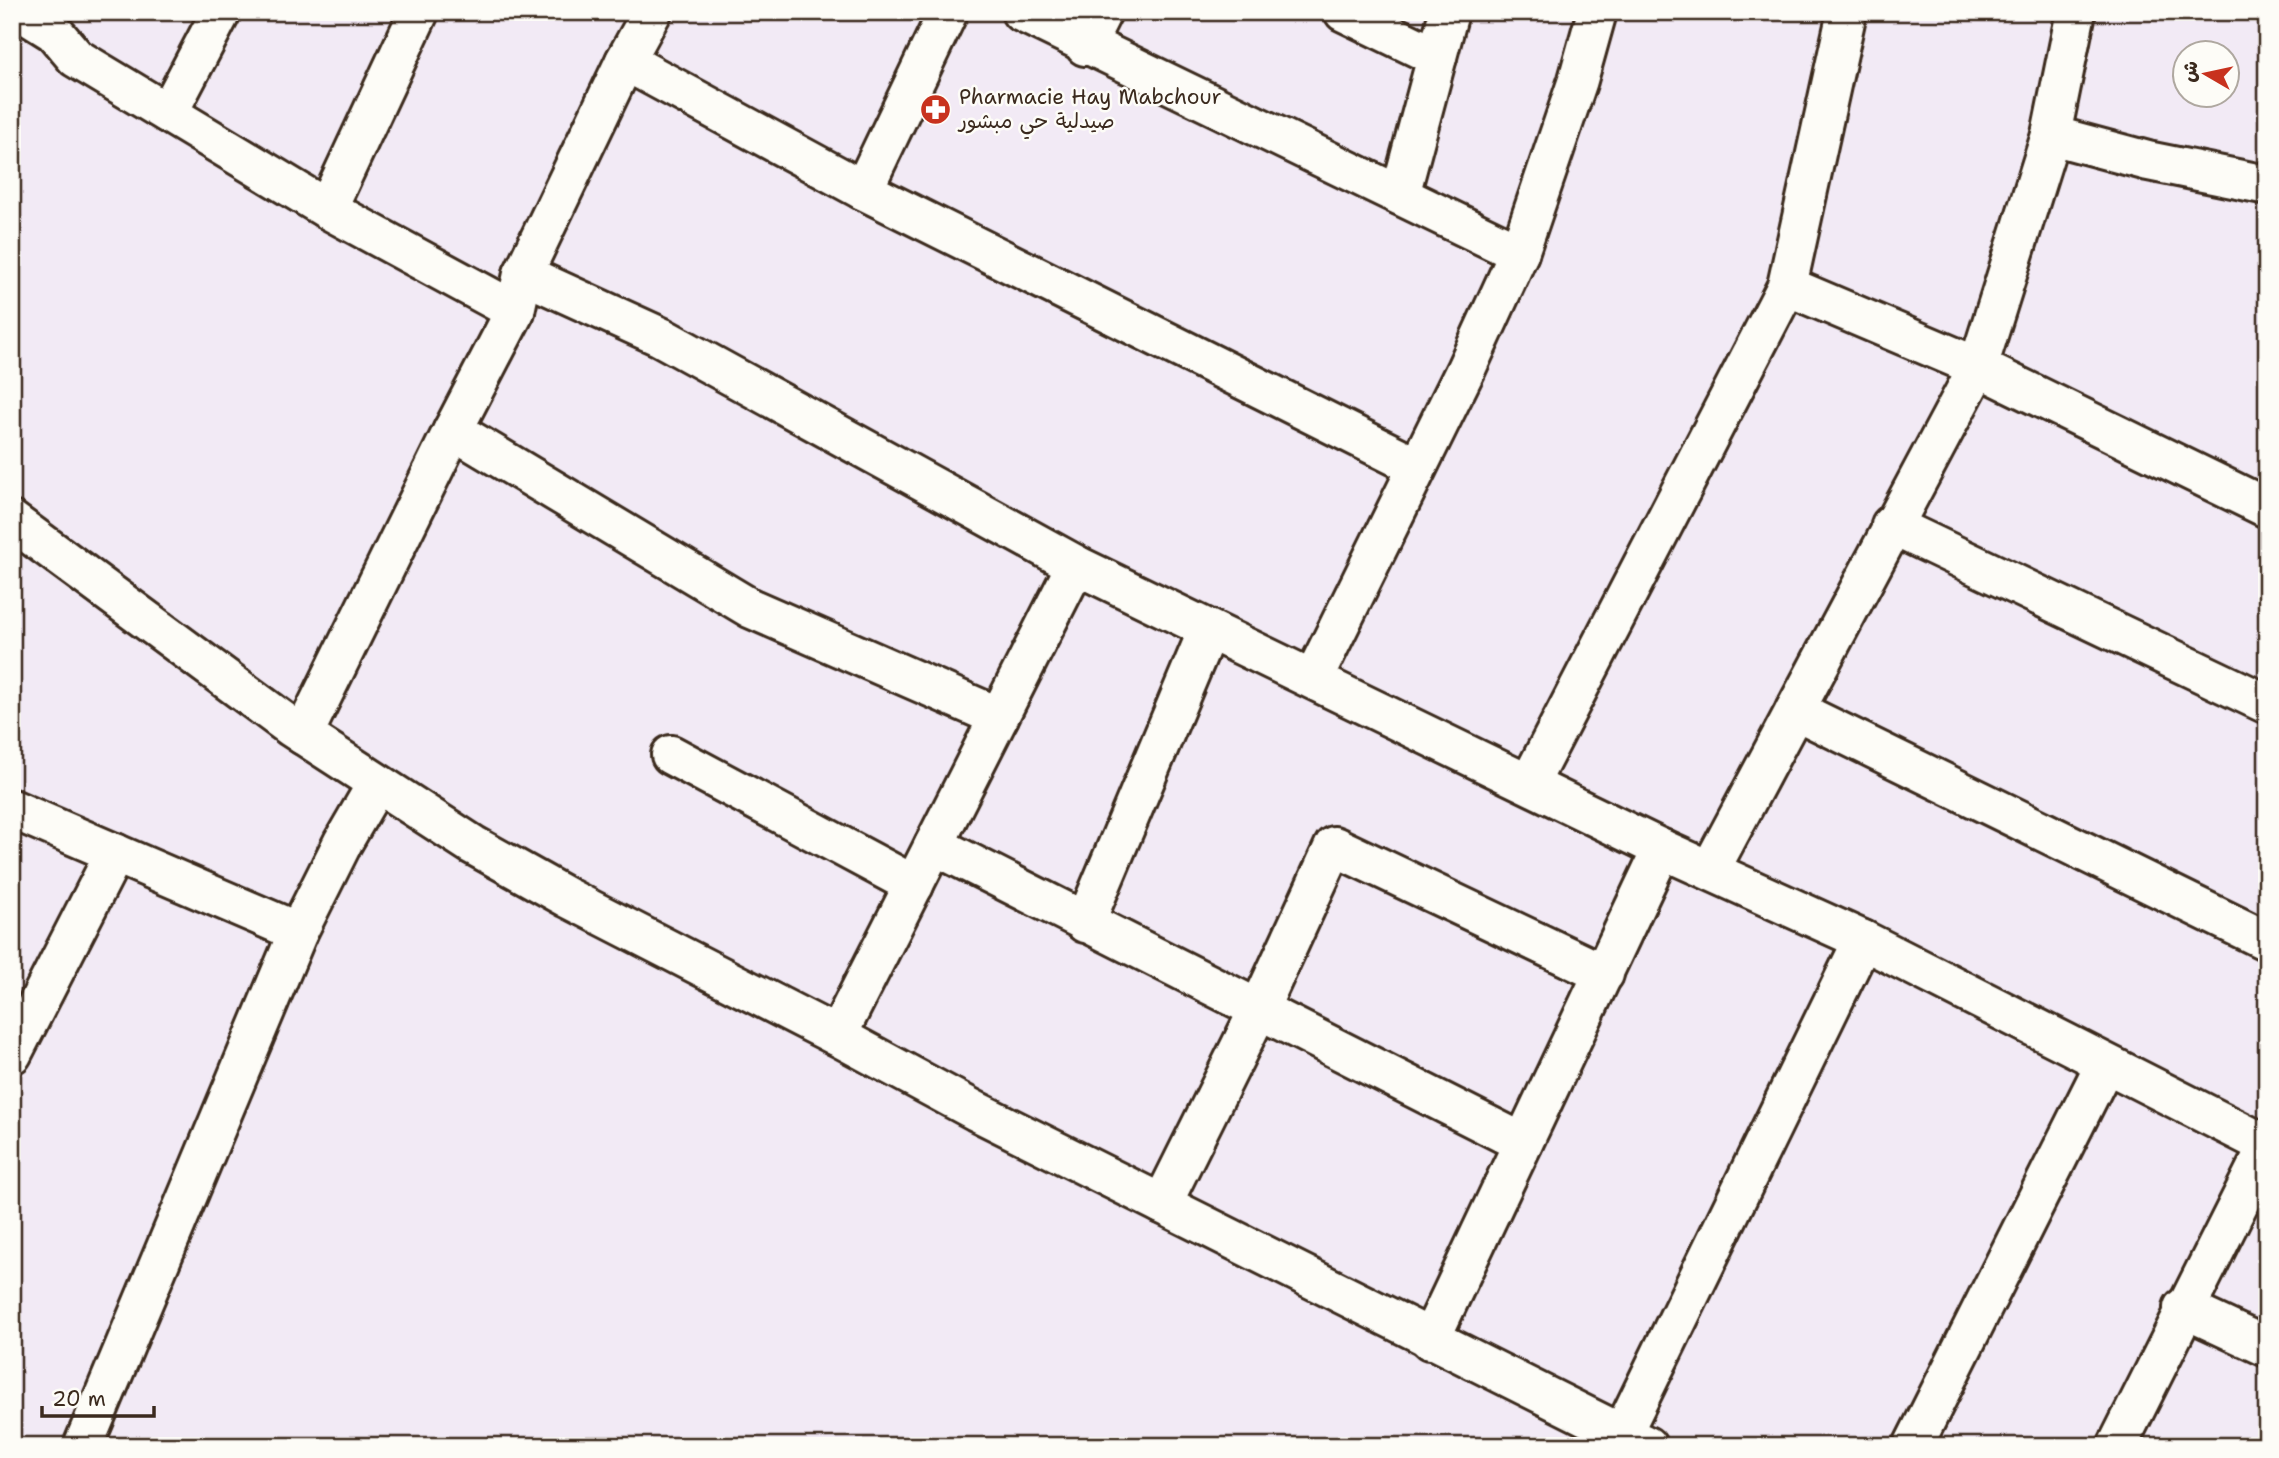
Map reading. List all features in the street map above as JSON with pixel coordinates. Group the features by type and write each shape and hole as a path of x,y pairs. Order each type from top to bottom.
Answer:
{"street":[{"path":"22,12 54,33 76,58 327,209 516,311"},
{"path":"168,113 221,12"},
{"path":"327,209 419,12"},
{"path":"303,735 453,429 516,311 523,274 625,61 653,12"},
{"path":"863,190 948,12"},
{"path":"1021,12 1093,29 1400,195 1519,253"},
{"path":"1343,12 1437,57"},
{"path":"1400,195 1449,12"},
{"path":"1313,679 1466,369 1519,253 1578,80 1597,12"},
{"path":"1530,782 1787,286 1847,12"},
{"path":"1710,870 1891,525 1978,367 2051,135 2076,12"},
{"path":"625,61 863,190 1416,466"},
{"path":"2051,135 2148,161 2267,185"},
{"path":"523,274 662,337 1076,565 1530,782 1662,849 1863,940 2267,1146 2183,1308 2117,1446"},
{"path":"1787,286 1978,367 2267,508"},
{"path":"453,429 750,608 999,718"},
{"path":"12,521 303,735 376,785 568,898 837,1036 976,1111 1635,1440 1863,940"},
{"path":"1891,525 2267,704"},
{"path":"837,1036 1076,565"},
{"path":"1084,923 1208,630"},
{"path":"1795,710 2267,941"},
{"path":"671,755 914,885"},
{"path":"83,1446 298,932 343,842 376,785"},
{"path":"12,809 298,932"},
{"path":"934,845 1523,1143"},
{"path":"1162,1204 1259,1009 1334,846 1604,974"},
{"path":"1430,1340 1662,849"},
{"path":"12,1054 115,853"},
{"path":"1913,1446 2105,1064"},
{"path":"2183,1308 2267,1347"}],"place":[{"name":"Pharmacie Hay Mabchour صيدلية حي مبشور","path":"936,109"}]}
